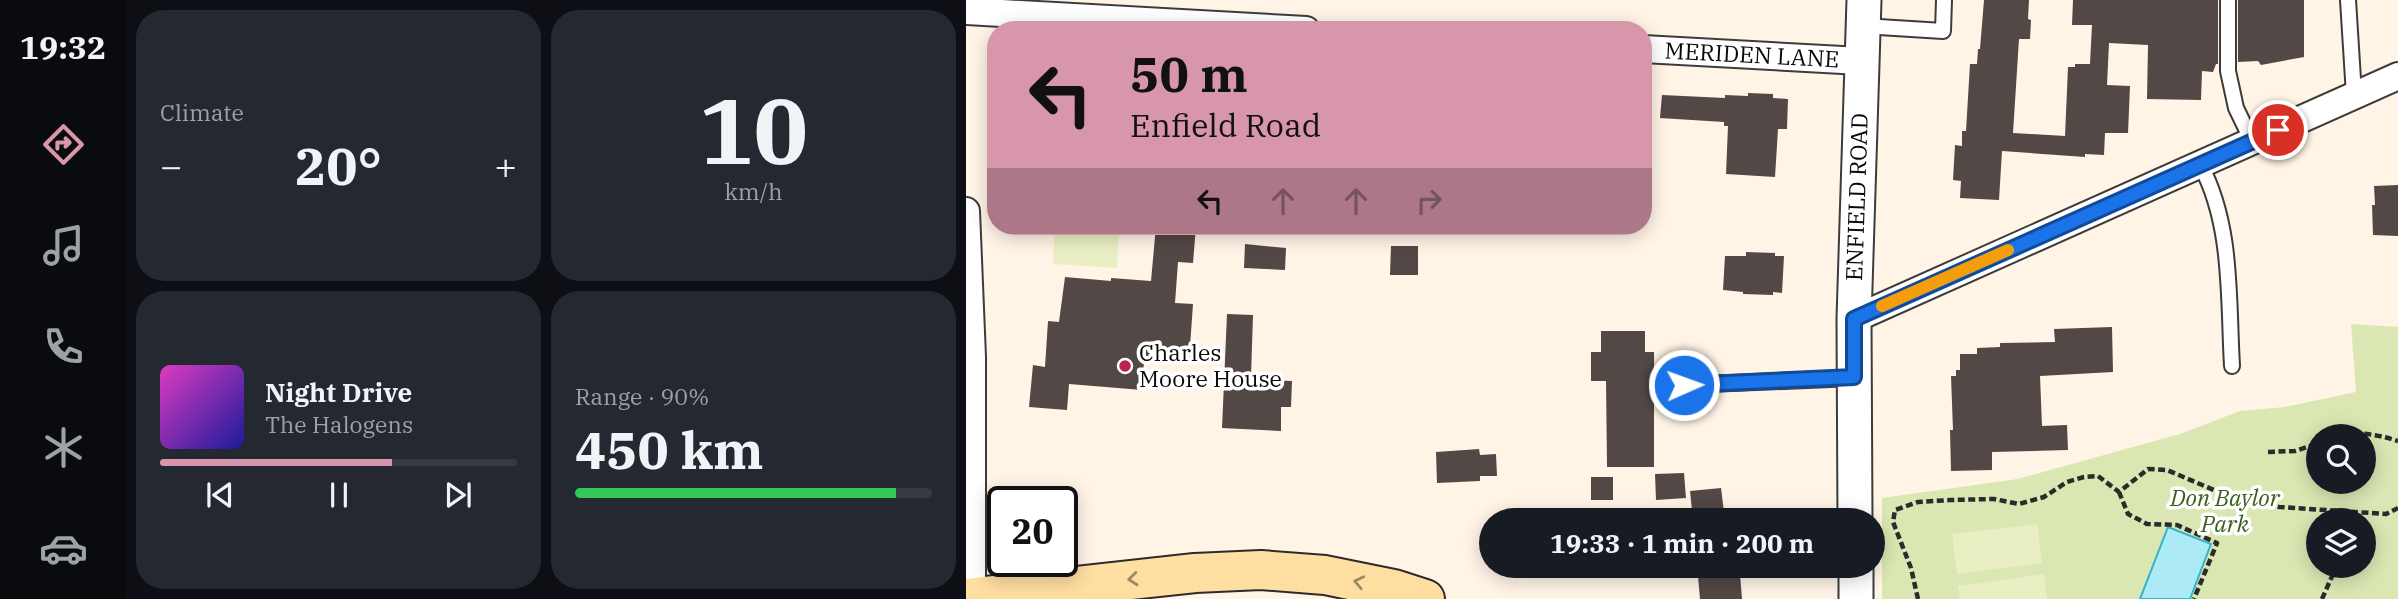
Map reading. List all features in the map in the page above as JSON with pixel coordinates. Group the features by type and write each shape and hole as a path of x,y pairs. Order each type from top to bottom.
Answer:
{"main road":[{"path":"969,598 1195,573 1261,570 1325,575 1394,589 1425,599"}],"street":[{"path":"966,11 1145,21"},
{"name":"ENFIELD ROAD","path":"1855,508 1854,319 1863,13"},
{"name":"MERIDEN LANE","path":"1652,49 1861,61"},
{"path":"1854,319 2398,76"},
{"path":"966,211 969,598"},
{"path":"1856,578 1856,599"}],"lane":[{"path":"1863,13 1943,31 1944,0"},
{"path":"2228,0 2228,71 2236,108 2252,141"},
{"path":"2348,0 2354,95"},
{"path":"2200,164 2210,184 2224,230 2232,366"},
{"path":"1684,385 1854,377"}],"path":[{"path":"2376,435 2398,441"},
{"path":"2268,452 2295,451 2306,447"},
{"path":"2119,492 2148,469 2167,470 2228,496 2279,507 2306,509"},
{"path":"1918,599 1912,568 1893,522 1895,510 1918,502 1994,499 2019,504 2044,497 2067,482 2098,476 2119,492 2128,514 2147,524 2176,525 2217,543 2193,599"},
{"path":"2376,513 2386,514 2398,508"},
{"path":"2322,599 2331,578"}],"green space":[{"path":"1055,235 1119,235 1117,268 1053,264"},
{"name":"Don Baylor Park","path":"2351,324 2398,327 2398,599 1882,599 1882,578 1885,578 1885,508 1882,508 1882,498 2018,479 2180,434 2240,411 2285,407 2356,392"},
{"path":"2037,524 2042,563 1957,574 1952,534"},
{"path":"2044,574 2047,599 1960,599 1958,586"}],"water":[{"path":"2168,527 2211,544 2190,599 2140,599"}],"building":[{"path":"1984,0 2029,0 2030,39 2019,39 2013,133 2065,136 2068,67 2090,64 2092,25 2072,25 2073,0 2218,0 2218,64 2213,72 2202,71 2201,100 2147,99 2148,45 2109,43 2107,85 2130,86 2128,133 2105,133 2104,155 2085,154 2085,157 2002,151 1999,200 1960,198 1961,181 1953,180 1955,145 1962,146 1962,131 1966,131 1970,64 1977,64"},
{"path":"2238,0 2304,0 2304,57 2261,65 2258,61 2238,62"},
{"path":"1748,93 1773,94 1773,98 1788,99 1787,129 1778,129 1775,177 1726,174 1728,126 1724,126 1724,122 1660,118 1662,95 1725,98 1725,95 1748,96"},
{"path":"2398,185 2398,236 2373,235 2374,186"},
{"path":"1155,235 1195,235 1193,263 1178,262 1175,303 1193,304 1189,360 1185,359 1185,363 1144,361 1142,390 1069,384 1067,410 1029,407 1033,365 1045,367 1048,321 1059,322 1065,277 1151,281"},
{"path":"1245,244 1286,248 1285,270 1244,268"},
{"path":"1391,246 1418,246 1418,275 1390,275"},
{"path":"1746,252 1784,256 1782,293 1743,294 1723,290 1725,256 1746,256"},
{"path":"1227,314 1253,315 1251,376 1267,377 1266,380 1292,381 1291,407 1281,407 1281,431 1222,428"},
{"path":"2112,327 2113,372 2040,376 2042,426 2067,425 2068,450 1992,452 1992,470 1951,471 1951,376 1956,376 1956,370 1960,370 1960,354 1977,354 1977,348 2000,347 2000,343 2055,342 2054,329"},
{"path":"1601,331 1645,331 1645,352 1654,352 1654,467 1607,467 1606,381 1591,381 1591,352 1601,352"},
{"path":"1479,449 1480,455 1496,454 1497,476 1480,476 1480,481 1437,483 1436,452"},
{"path":"1684,473 1686,498 1656,500 1655,474"},
{"path":"1591,477 1613,477 1613,500 1591,500"},
{"path":"1721,488 1724,508 1692,508 1690,491"},
{"path":"1698,578 1740,578 1742,599 1700,599"}],"slow traffic":[{"path":"1882,306 2008,250"}],"place":[{"name":"Charles Moore House","path":"1125,366"}],"route":[{"path":"1684,385 1854,377 1854,319 2278,130"}]}
